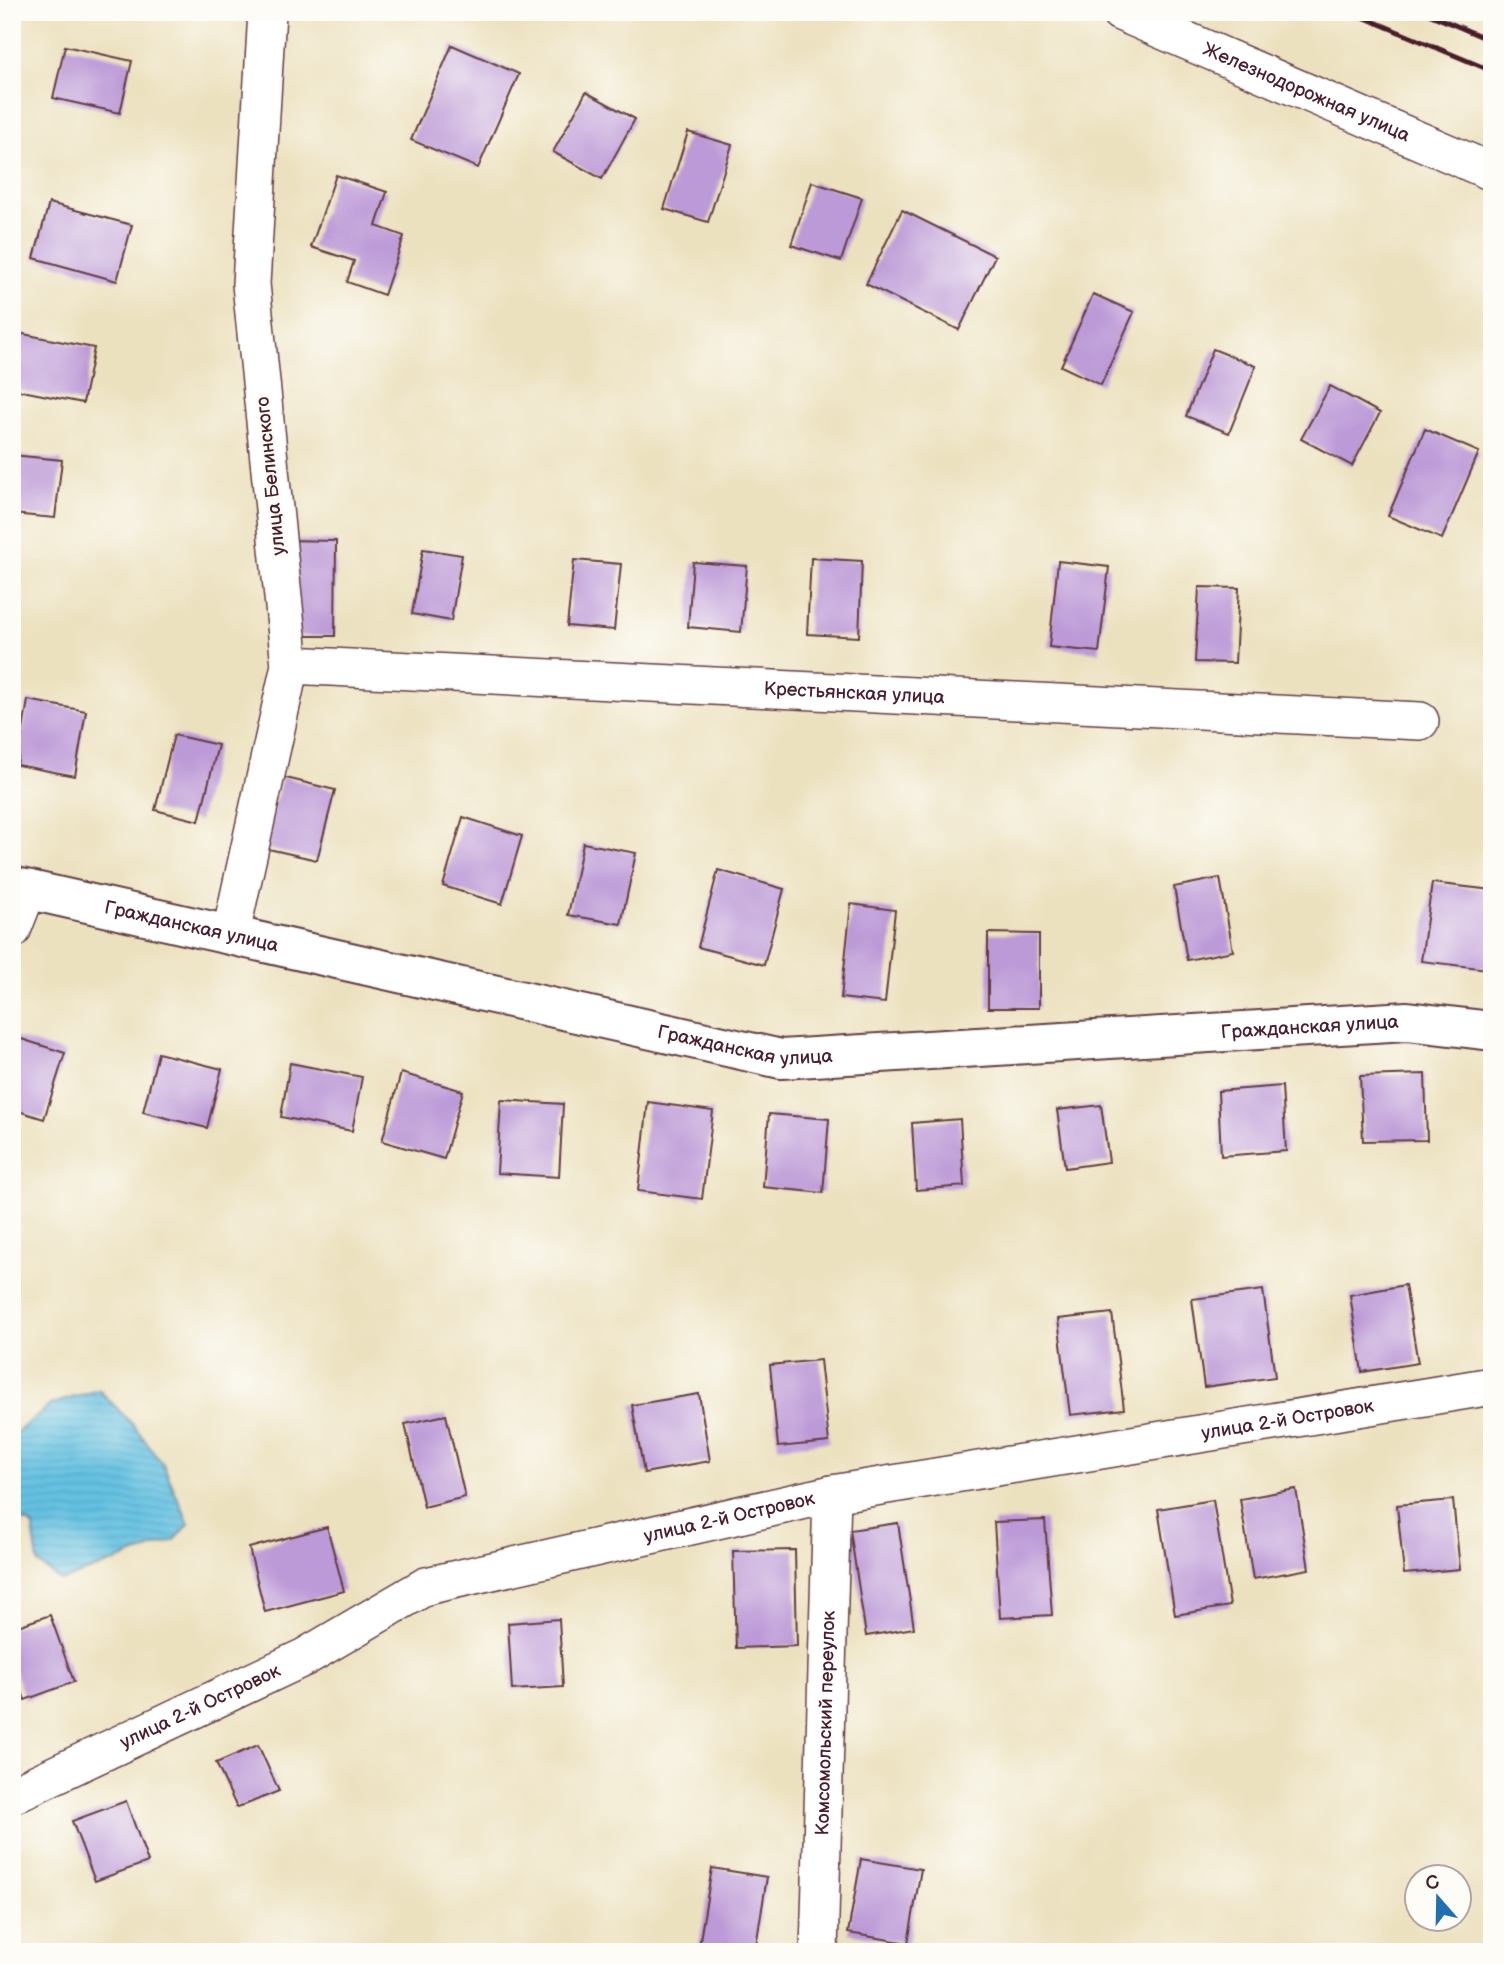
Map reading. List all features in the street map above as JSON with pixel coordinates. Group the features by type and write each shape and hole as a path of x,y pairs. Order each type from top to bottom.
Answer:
{"street":[{"name":"улица Белинского","path":"231,933 290,665 251,284 267,12"},
{"name":"Железнодорожная улица","path":"1120,12 1492,172"},
{"name":"Крестьянская улица","path":"290,665 1420,721"},
{"name":"Гражданская улица","path":"20,888 231,933 781,1059 1407,1021 1492,1031"},
{"path":"12,930 20,888"},
{"name":"улица 2-й Островок","path":"12,1795 305,1657 426,1586 832,1494 1492,1386"},
{"name":"Комсомольский переулок","path":"819,1952 832,1494"}],"water":[{"path":"99,1390 133,1425 163,1464 189,1524 175,1540 61,1581 38,1563 33,1527 28,1522 12,1521 12,1436 52,1404"}],"building":[{"path":"452,45 519,74 478,168 411,140"},
{"path":"65,46 132,61 120,113 53,98"},
{"path":"586,92 635,119 602,179 553,152"},
{"path":"688,132 732,145 708,222 664,209"},
{"path":"336,175 387,192 376,226 404,236 384,295 347,282 354,261 311,247"},
{"path":"812,182 862,198 841,261 791,245"},
{"path":"49,203 132,225 117,281 34,258"},
{"path":"902,210 995,256 959,330 866,284"},
{"path":"1093,294 1134,312 1101,385 1061,366"},
{"path":"18,333 94,348 83,403 12,389 12,360"},
{"path":"1213,349 1256,366 1229,433 1186,416"},
{"path":"1330,386 1380,413 1352,466 1301,439"},
{"path":"1425,429 1479,452 1442,539 1388,516"},
{"path":"12,455 62,460 55,518 12,514"},
{"path":"286,540 336,541 335,636 286,636"},
{"path":"423,549 462,555 451,621 412,614"},
{"path":"811,558 862,561 859,637 807,634"},
{"path":"574,560 621,564 614,630 567,626"},
{"path":"1058,561 1109,567 1099,652 1049,647"},
{"path":"693,562 747,566 741,632 688,627"},
{"path":"1199,587 1239,588 1235,663 1195,662"},
{"path":"28,700 86,711 75,776 17,765"},
{"path":"174,735 218,745 199,821 155,810"},
{"path":"282,777 335,790 317,860 264,848"},
{"path":"463,817 522,836 502,904 443,886"},
{"path":"583,843 636,853 621,924 568,915"},
{"path":"718,870 784,889 764,965 698,947"},
{"path":"1220,878 1233,951 1187,960 1174,887"},
{"path":"1432,883 1492,890 1492,932 1487,969 1421,961"},
{"path":"851,904 895,910 885,1003 841,998"},
{"path":"988,933 1039,934 1039,1008 988,1008"},
{"path":"12,1036 65,1053 44,1119 12,1109"},
{"path":"158,1053 222,1069 207,1128 143,1112"},
{"path":"290,1063 362,1077 352,1131 281,1117"},
{"path":"401,1073 463,1091 444,1159 382,1141"},
{"path":"1425,1074 1427,1140 1363,1141 1360,1076"},
{"path":"1282,1086 1286,1151 1221,1156 1218,1091"},
{"path":"501,1100 563,1104 559,1177 497,1173"},
{"path":"648,1102 713,1111 702,1199 638,1191"},
{"path":"1101,1105 1109,1162 1065,1168 1057,1110"},
{"path":"769,1114 829,1119 823,1193 763,1187"},
{"path":"960,1119 964,1186 916,1190 912,1123"},
{"path":"1405,1285 1418,1363 1362,1372 1350,1295"},
{"path":"1263,1290 1275,1377 1204,1387 1192,1299"},
{"path":"1112,1313 1124,1409 1070,1415 1058,1319"},
{"path":"820,1360 829,1442 778,1447 770,1365"},
{"path":"699,1394 710,1461 644,1473 632,1405"},
{"path":"446,1415 465,1497 424,1507 405,1424"},
{"path":"1296,1489 1309,1569 1253,1579 1240,1499"},
{"path":"1213,1500 1230,1606 1175,1615 1158,1509"},
{"path":"1453,1500 1460,1569 1404,1574 1397,1505"},
{"path":"1045,1520 1052,1615 1000,1618 994,1522"},
{"path":"898,1523 914,1628 866,1636 850,1530"},
{"path":"327,1527 344,1591 265,1612 249,1548"},
{"path":"795,1550 797,1646 736,1648 733,1551"},
{"path":"50,1615 74,1682 25,1700 12,1664 12,1628"},
{"path":"559,1619 563,1687 512,1690 508,1623"},
{"path":"258,1745 279,1791 237,1808 216,1763"},
{"path":"126,1801 148,1862 95,1881 72,1821"},
{"path":"861,1859 921,1869 908,1943 848,1933"},
{"path":"712,1868 767,1877 755,1952 698,1952"}],"railway":[{"path":"1351,12 1492,71"},
{"path":"1424,12 1492,41"}]}
